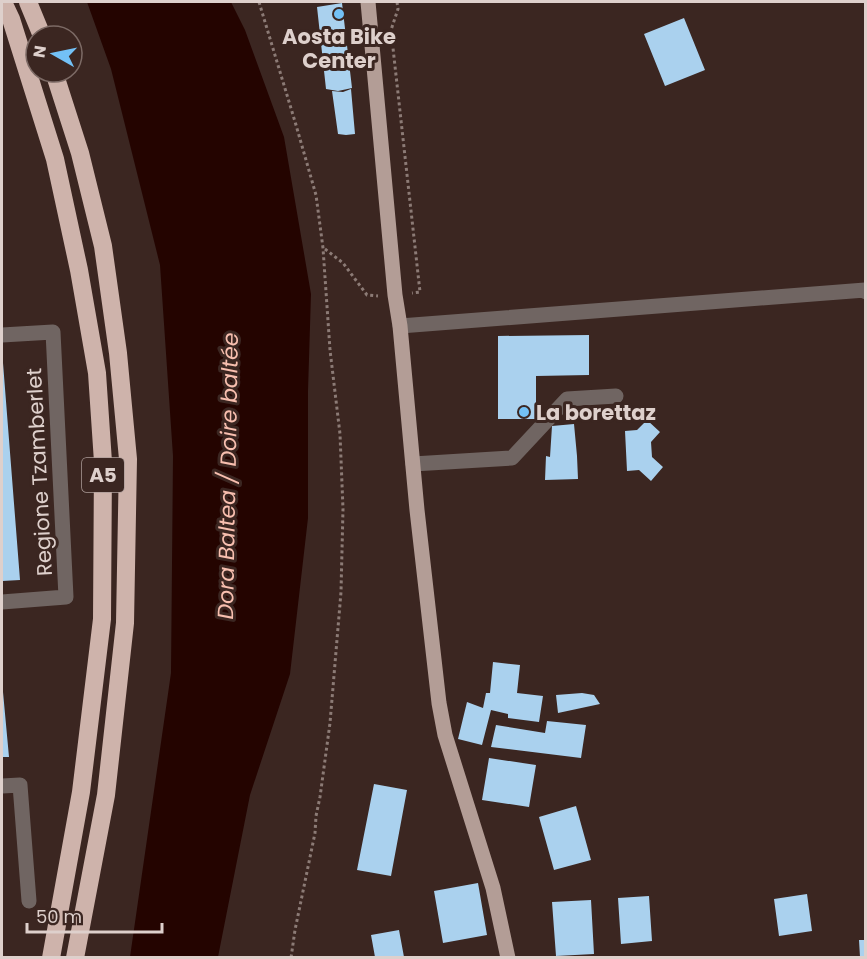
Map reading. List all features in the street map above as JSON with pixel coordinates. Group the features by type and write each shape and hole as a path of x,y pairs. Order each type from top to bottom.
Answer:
{"highway":[{"name":"A5","path":"3,2 11,19 55,159 80,270 97,373 103,462 102,619 81,792 51,957"},
{"path":"28,2 37,24"},
{"name":"A5","path":"58,84 80,153 103,246 118,353 128,459 125,623 106,795 75,957"}],"main road":[{"path":"368,2 412,464 439,703 445,735 494,888 508,957"}],"street":[{"path":"400,326 865,290 866,292"},
{"name":"Regione Tzamberlet","path":"2,335 53,332 66,597 2,602"},
{"path":"412,464 512,458 567,399 616,396"},
{"path":"2,786 20,785 29,901"}],"path":[{"path":"259,2 316,195 340,434 344,509 341,592 330,723 315,833 291,957"}],"water":[{"name":"Dora Baltea / Doire baltée","path":"87,2 231,2 245,30 284,137 311,294 308,518 290,674 250,795 218,957 130,957 171,673 173,456 160,265 111,69"}],"building":[{"path":"342,3 352,88 338,91 326,89 317,7"},
{"path":"684,18 705,70 665,86 644,34"},
{"path":"351,89 355,134 338,134 332,91 343,92"},
{"path":"589,335 589,375 536,376 536,419 498,419 498,336"},
{"path":"2,363 20,580 2,581"},
{"path":"647,420 660,432 651,442 652,457 663,467 651,481 639,470 627,471 625,431 637,430"},
{"path":"574,424 578,479 545,480 546,456 550,457 552,426"},
{"path":"493,662 520,665 517,693 543,696 539,722 508,718 508,714 491,710 482,745 458,739 467,702 483,708 486,693 490,693"},
{"path":"3,692 9,757 2,757"},
{"path":"582,693 594,695 600,704 558,713 556,695"},
{"path":"547,721 586,725 581,758 491,747 496,725 545,733"},
{"path":"489,758 536,765 529,807 482,800"},
{"path":"374,784 407,790 391,876 357,870"},
{"path":"576,806 591,860 554,870 539,817"},
{"path":"478,883 487,935 443,943 434,891"},
{"path":"807,894 812,931 779,936 774,899"},
{"path":"649,896 652,941 621,944 618,898"},
{"path":"591,900 594,954 556,956 552,902"},
{"path":"399,930 404,957 375,957 371,935"},
{"path":"859,940 866,940 866,957 860,957"}],"place":[{"name":"Aosta Bike Center","path":"339,14"},
{"name":"La borettaz","path":"524,412"}]}
